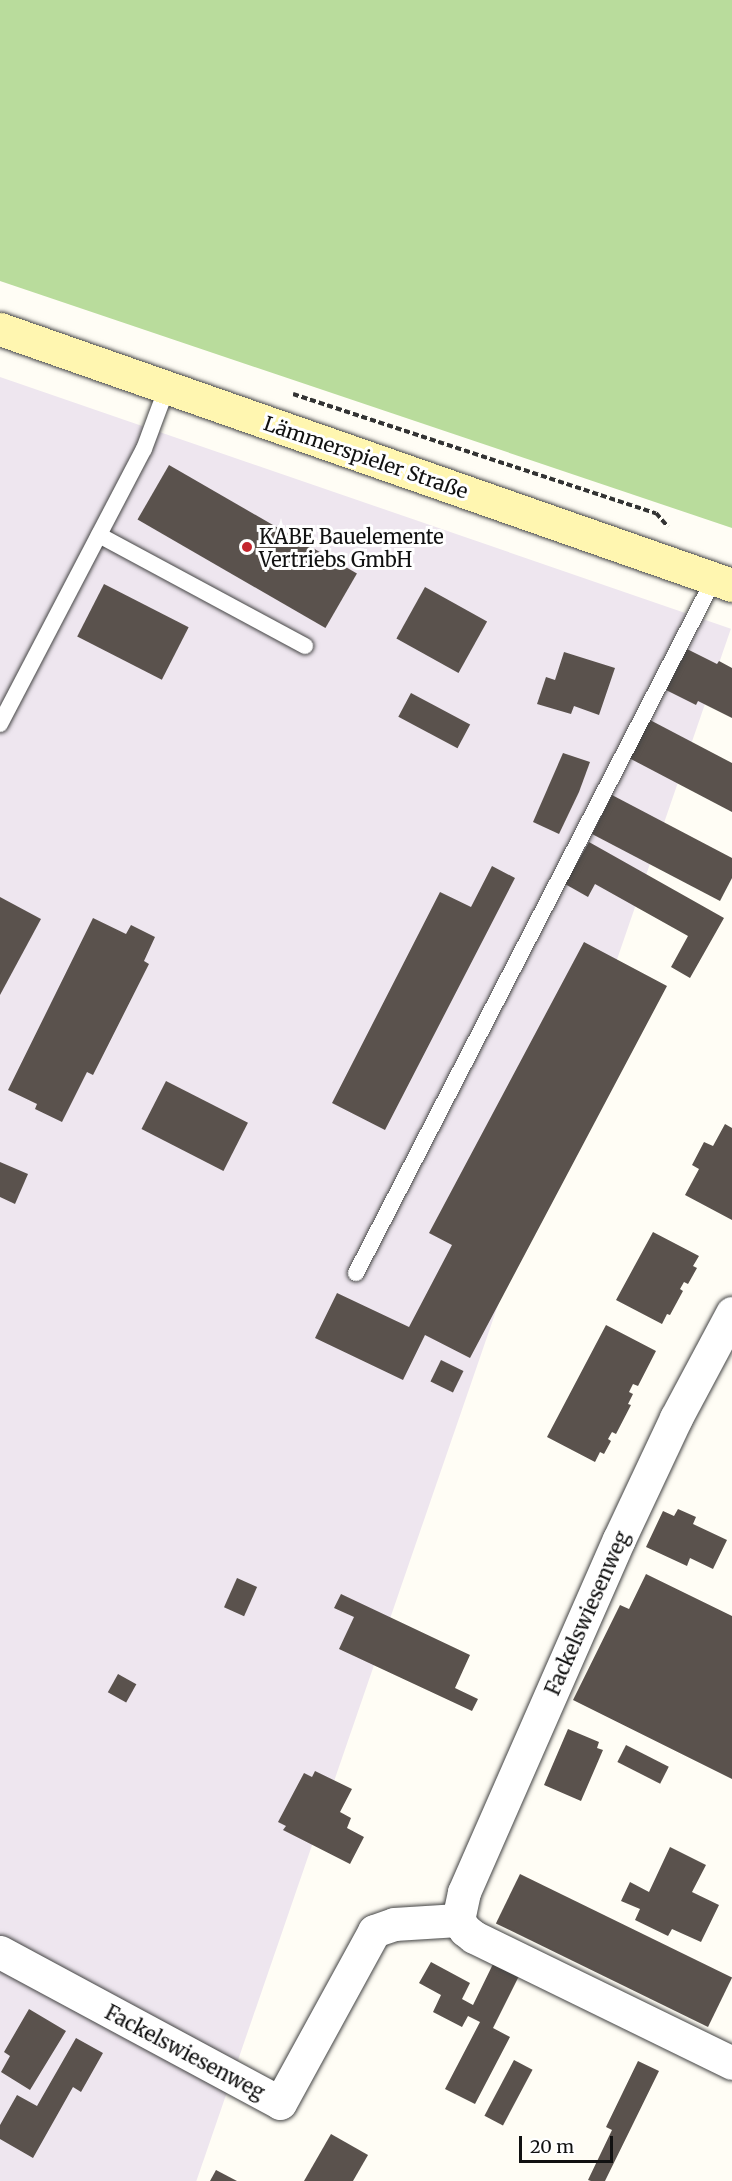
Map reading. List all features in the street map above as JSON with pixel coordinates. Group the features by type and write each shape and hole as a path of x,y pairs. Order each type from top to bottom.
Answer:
{"main road":[{"name":"Lämmerspieler Straße","path":"0,329 723,582"}],"street":[{"name":"Fackelswiesenweg","path":"0,1952 280,2103 374,1931 394,1924 458,1920 464,1892 619,1539 676,1418 732,1313"},
{"path":"458,1920 465,1930 474,1936 732,2063"}],"lane":[{"path":"0,724 144,449 167,387"},
{"path":"99,535 305,646"},
{"path":"356,1273 723,582"}],"shaded area":[{"path":"0,377 731,629 196,2181 0,2181"}],"green space":[{"path":"0,0 732,0 732,528 0,281"}],"building":[{"name":"KABE Bauelemente Vertriebs GmbH","path":"169,465 357,574 325,628 138,520"},
{"path":"104,584 189,627 162,680 77,637"},
{"path":"425,587 487,621 458,673 396,639"},
{"path":"687,649 717,664 719,661 732,668 732,718 698,701 696,705 666,690"},
{"path":"564,652 615,668 599,715 574,706 571,714 537,704 546,677 555,680"},
{"path":"411,693 470,724 457,748 398,717"},
{"path":"650,720 732,763 732,812 629,758"},
{"path":"563,753 590,762 559,834 533,822"},
{"path":"612,795 732,858 732,878 720,901 592,834"},
{"path":"589,842 724,918 690,978 671,967 688,936 595,884 588,897 565,884"},
{"path":"492,866 515,878 385,1130 332,1103 440,892 471,907"},
{"path":"0,897 41,919 0,995"},
{"path":"93,918 126,934 131,925 155,937 144,961 149,964 93,1075 87,1072 62,1122 35,1109 37,1104 8,1090"},
{"path":"584,942 667,986 470,1358 425,1335 403,1380 315,1338 337,1293 409,1327 452,1245 429,1233"},
{"path":"166,1081 248,1123 223,1171 141,1129"},
{"path":"725,1124 732,1128 732,1220 685,1195 699,1169 692,1165 704,1142 713,1146"},
{"path":"0,1162 28,1174 15,1204 0,1197"},
{"path":"653,1232 699,1256 693,1266 697,1268 688,1284 684,1282 680,1289 683,1291 670,1315 667,1314 662,1324 616,1300"},
{"path":"606,1325 656,1351 638,1386 633,1384 629,1392 633,1394 628,1404 631,1405 616,1434 612,1432 608,1439 611,1441 604,1454 600,1452 595,1462 547,1437"},
{"path":"441,1360 463,1371 453,1393 430,1382"},
{"path":"678,1509 696,1517 693,1524 727,1540 713,1569 690,1558 687,1566 646,1547 663,1511 674,1516"},
{"path":"646,1574 732,1616 732,1779 573,1700 620,1605 629,1609"},
{"path":"237,1578 257,1587 244,1616 224,1607"},
{"path":"341,1594 470,1655 455,1688 478,1699 472,1711 339,1649 354,1617 334,1608"},
{"path":"118,1674 136,1684 126,1703 108,1692"},
{"path":"568,1729 599,1742 597,1748 603,1750 581,1801 544,1785"},
{"path":"626,1745 669,1767 660,1784 617,1762"},
{"path":"315,1771 352,1789 340,1812 351,1818 347,1828 364,1837 350,1864 283,1830 286,1826 278,1822 304,1773 312,1777"},
{"path":"670,1847 706,1865 692,1892 719,1905 701,1942 672,1929 668,1936 635,1920 640,1909 621,1901 630,1882 649,1892"},
{"path":"520,1874 732,1977 708,2027 496,1923"},
{"path":"431,1962 470,1983 462,1999 473,2005 493,1964 519,1976 493,2028 510,2037 475,2104 445,2089 480,2022 468,2016 462,2027 433,2012 441,1995 419,1983"},
{"path":"29,2009 66,2031 30,2090 1,2072 10,2056 4,2052"},
{"path":"76,2038 103,2053 81,2092 73,2087 33,2158 0,2139 0,2125 17,2095 37,2106"},
{"path":"514,2060 533,2070 503,2125 484,2116"},
{"path":"638,2061 659,2071 605,2181 588,2180 612,2130 606,2127"},
{"path":"331,2134 368,2155 353,2181 304,2181"},
{"path":"216,2170 237,2181 210,2181"}],"place":[{"name":"KABE Bauelemente Vertriebs GmbH","path":"247,547"}]}
